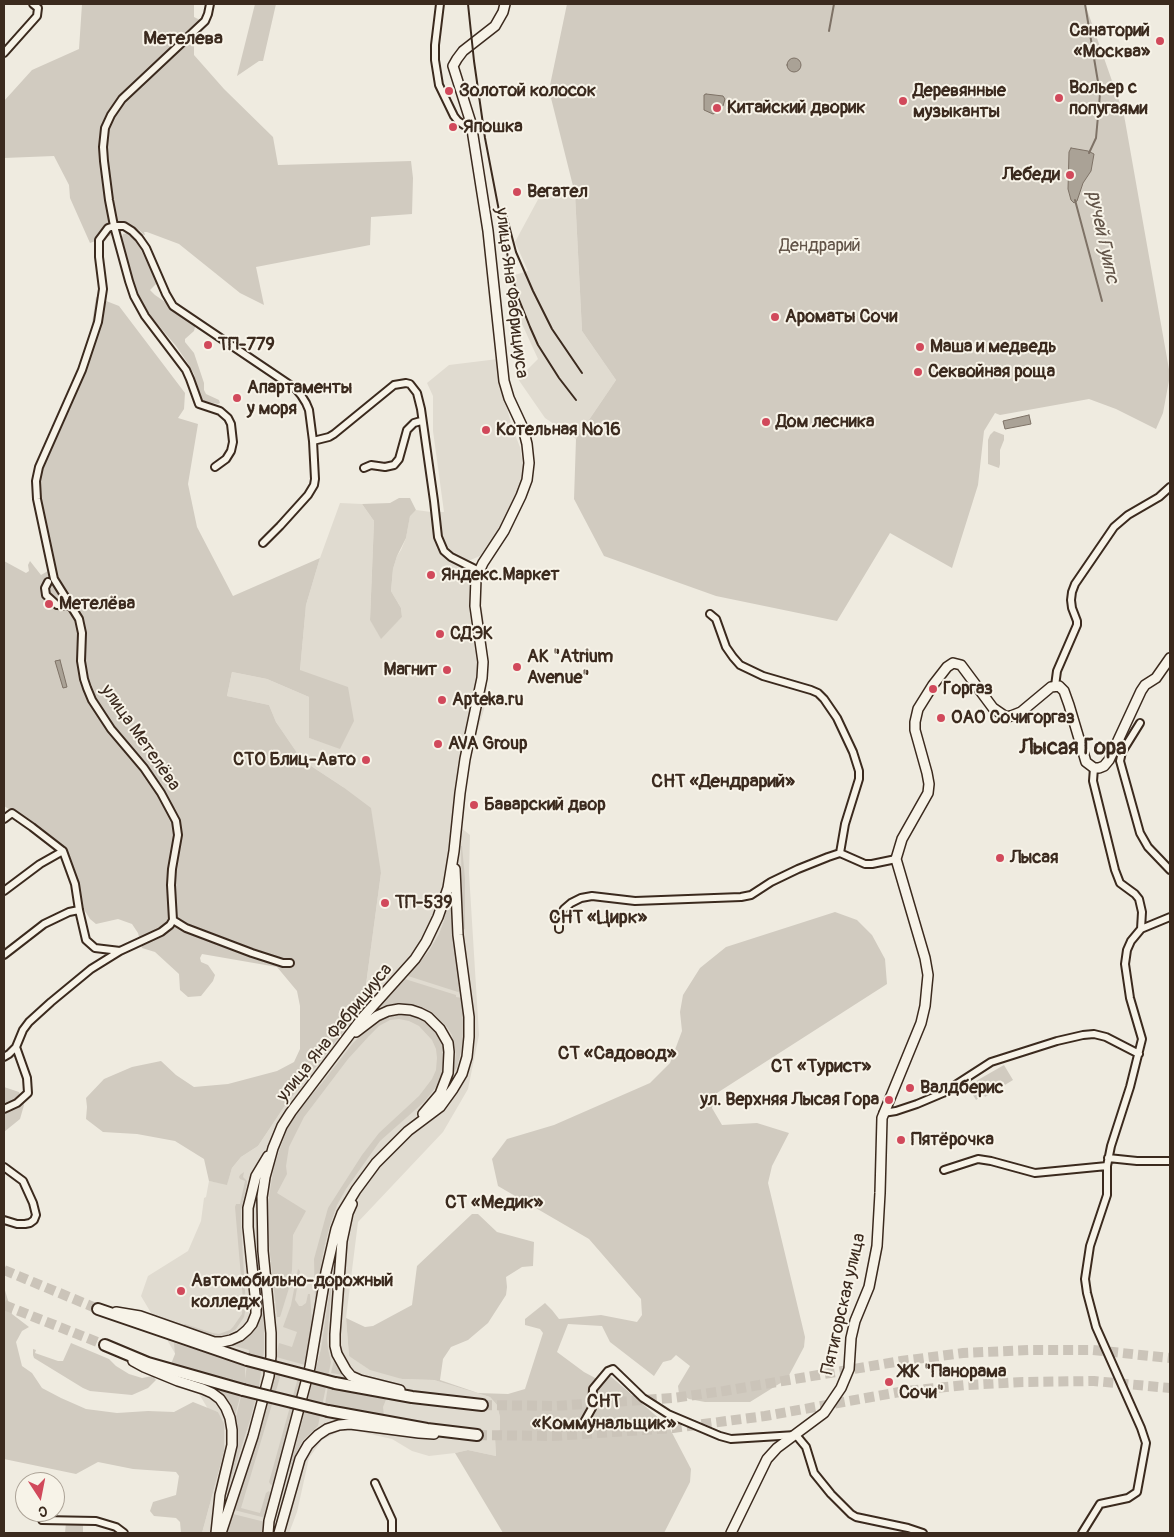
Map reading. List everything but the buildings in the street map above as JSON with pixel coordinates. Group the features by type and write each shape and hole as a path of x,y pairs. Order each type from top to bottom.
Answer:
{"main road":[{"name":"улица Яна Фабрициуса","path":"221,1533 253,1436 271,1356 272,1333 263,1251 262,1207 265,1177 273,1148 282,1126 291,1112 363,1017 415,959 438,917 448,888 465,759 483,670 475,606 475,586 479,571 504,531 527,480 530,463 523,428 509,398 504,381 488,231 471,124 453,66 462,51 495,26 505,4"},
{"path":"896,858 902,839 928,793 927,773 915,730 918,709 933,685 950,664 958,663 961,665 993,708 1006,717 1021,712 1051,687 1059,686 1064,690 1086,762 1094,768 1104,766 1109,760 1141,691 1156,678 1170,658"},
{"name":"улица Яна Фабрициуса","path":"268,1533 269,1521 310,1367 326,1272 336,1229 342,1213 376,1163 408,1131 440,1106 462,1074 467,1057 469,1017 458,936 454,852"},
{"name":"Пятигорская улица","path":"731,1533 767,1458 777,1448 824,1413 841,1388 849,1369 851,1338 855,1321 869,1287 877,1246 883,1113 921,1023 927,986 928,975 925,958 896,858"},
{"path":"342,1043 377,1016 388,1011 411,1010 420,1012 440,1029 444,1035 449,1052 448,1073 444,1084 433,1102 408,1131"},
{"path":"98,1309 140,1316 214,1342 231,1340 247,1330 256,1314 248,1208 256,1176 273,1148"},
{"path":"364,1179 348,1213 342,1241 335,1346 340,1362 352,1376 367,1382 410,1393 482,1405"},
{"path":"98,1309 247,1360 335,1383 412,1397 482,1405"},
{"path":"105,1345 148,1363 328,1411 427,1429 477,1435"},
{"path":"105,1345 144,1367 212,1393 220,1399 226,1408 232,1430 232,1445 220,1495 216,1533"},
{"path":"279,1533 300,1459 308,1444 327,1429 338,1425 350,1424 419,1433 477,1435"}],"street":[{"path":"4,53 37,16 38,8 33,4"},
{"path":"210,4 205,21 122,99 110,116 105,128 103,147 114,226 134,296 144,316 186,370 198,404 220,411 228,418 233,442 231,451 226,459 215,467"},
{"path":"440,4 435,45 435,60 439,84 454,116 464,125 471,124"},
{"path":"71,606 57,605 46,595 45,588 51,581 37,499 36,481 39,467 82,370 98,322 103,289 99,240 108,228 114,226 124,226 139,238 146,248 173,306 296,390 309,410 315,479 311,490 263,543"},
{"path":"313,441 334,434 394,386 400,383 410,384 415,390 421,409 421,421 438,537 444,551 451,557 479,571"},
{"path":"364,468 370,465 394,466 399,459 407,430 414,423 421,421"},
{"path":"1055,686 1057,671 1077,626 1071,600 1075,584 1114,527 1128,515 1158,497 1170,487"},
{"name":"улица Метелёва","path":"51,581 71,606 78,619 82,633 81,661 84,679 92,700 111,729 144,768 161,793 176,821 178,835 172,869 173,920"},
{"path":"710,614 716,619 726,647 740,665 763,676 818,693 836,718 853,752 859,771 859,779 845,824 840,853"},
{"path":"1140,723 1122,752 1120,760 1140,833 1148,847 1170,870"},
{"path":"1094,768 1093,782 1115,870 1120,883 1139,899 1142,912 1141,929"},
{"path":"4,819 12,813 63,851 75,884 86,940 90,945 98,949 120,951"},
{"path":"4,891 40,864 63,851"},
{"path":"559,929 559,919 564,909 570,903 581,898 592,896 657,900 741,897 751,895 771,882 828,856 840,853 865,864 896,858"},
{"path":"4,955 44,924 69,912 79,910"},
{"path":"1082,1533 1100,1504 1128,1498 1137,1492 1146,1443 1096,1327 1085,1279 1094,1233 1107,1194 1108,1158 1142,1038 1130,998 1125,964 1127,950 1131,941 1141,929 1170,917"},
{"path":"4,1057 16,1046 23,1030 51,1002 91,969 120,951 161,932 173,920 186,928 252,953 282,963 290,963"},
{"path":"883,1113 907,1108 943,1093 990,1062 1057,1041 1094,1034 1106,1037 1138,1054"},
{"path":"4,1109 17,1103 28,1093 27,1078 16,1046"},
{"path":"1108,1158 1137,1161 1170,1161"},
{"path":"944,1170 978,1159 1036,1173 1107,1166"},
{"path":"4,1167 23,1181 34,1202 36,1216 30,1223 25,1224 4,1220"},
{"path":"584,1424 592,1408 593,1389 608,1371 613,1369 643,1398 668,1414 720,1436 731,1438 796,1435 806,1447 811,1466 818,1479 851,1514 856,1517 923,1533"},
{"path":"375,1483 392,1520 392,1533"},
{"path":"65,1520 96,1521 116,1527 124,1533"}],"shaded area":[{"path":"794,58 799,60 801,65 799,70 794,72 789,70 787,65 789,60"},
{"path":"704,95 723,96 725,99 719,111 713,114 704,110"},
{"path":"1071,148 1094,154 1091,171 1083,183 1077,201 1074,203 1071,200 1068,189 1069,152"},
{"path":"542,192 575,194 582,331 616,380 576,439 545,418 518,379 538,359 517,313 508,277 528,271 515,242"},
{"path":"498,359 503,393 512,427 520,447 523,465 520,486 499,529 480,556 461,564 482,608 489,664 485,706 464,775 460,827 470,835 469,873 479,1035 468,1089 443,1132 358,1222 346,1318 349,1356 402,1379 434,1380 490,1397 497,1405 500,1417 500,1429 495,1438 496,1456 468,1450 429,1456 412,1451 392,1439 357,1431 340,1431 322,1440 309,1458 297,1512 289,1533 202,1533 224,1452 218,1412 208,1409 141,1296 148,1276 188,1251 201,1221 204,1198 206,1197 209,1181 227,1184 232,1168 241,1157 258,1146 284,1107 363,1007 381,873 343,787 302,760 276,722 269,705 227,696 232,672 267,679 309,697 309,738 340,748 300,670 306,605 320,558 340,503 362,504 374,521 370,619 381,638 402,617 401,608 391,591 393,569 406,538 410,515 416,510 444,512 433,431 433,396 427,383 449,365"},
{"path":"1029,415 1031,424 1005,429 1003,421"},
{"path":"60,660 67,687 63,688 55,661"}],"green space":[{"path":"82,4 194,4 194,17 202,21 194,29 194,55 224,89 273,137 278,165 411,161 413,178 412,214 371,217 370,245 256,267 264,305 240,293 179,244 147,232 144,232 144,235 139,230 131,228 90,243 70,198 69,185 54,156 4,158 4,101 32,70 79,49"},
{"path":"255,4 276,4 263,61 259,61 237,76"},
{"name":"Дендрарий","path":"567,4 1085,4 1124,115 1170,375 1163,413 1156,429 1116,409 1089,399 1000,415 995,413 984,431 978,485 952,568 890,533 837,621 716,596 604,556 574,499 576,439 616,380 582,331 575,194 549,90"},
{"path":"127,233 132,236 139,246 157,283 150,290 196,323 194,331 185,339 185,342 194,353 206,394 219,400 220,403 203,401 200,398 194,374 187,362 153,319 140,299 121,240 123,234"},
{"path":"96,297 119,306 185,393 184,409 178,418 198,424 188,484 197,527 233,596 320,558 306,605 300,670 348,687 354,721 340,749 309,738 309,697 267,679 232,672 227,696 269,705 276,722 302,760 371,808 381,873 363,1007 284,1107 258,1146 241,1157 232,1168 227,1185 209,1181 204,1159 175,1141 137,1134 103,1132 86,1119 86,1098 104,1079 132,1067 161,1061 176,1075 194,1087 228,1084 277,1071 294,1062 300,1049 300,1006 297,991 277,967 202,954 201,962 208,965 215,975 213,981 201,996 188,997 180,990 179,974 155,952 142,948 138,933 132,924 118,919 96,924 90,919 83,908 74,868 66,852 56,840 4,806 4,561 26,573 29,571 28,565 30,561 41,575 48,571 32,498 33,480 38,459 68,396 91,330"},
{"path":"994,431 1004,435 1000,450 999,468 988,464 988,440"},
{"path":"399,498 410,498 416,510 410,516 406,538 393,569 391,591 401,608 402,617 381,639 370,620 374,521 362,504 390,503"},
{"path":"461,846 465,879 465,929 462,930"},
{"path":"450,894 452,895 452,930 460,991 458,992 408,976 429,951 439,934"},
{"path":"835,912 857,920 872,935 885,959 887,984 717,1093 712,1108 722,1125 757,1123 789,1133 772,1166 768,1183 805,1337 804,1347 787,1379 750,1402 705,1402 689,1399 679,1394 678,1386 690,1366 676,1355 671,1360 663,1362 654,1376 610,1342 602,1326 568,1324 557,1352 597,1379 608,1374 669,1427 691,1469 690,1482 664,1533 503,1533 455,1453 468,1450 496,1456 495,1438 500,1429 497,1405 490,1397 434,1380 402,1379 370,1370 349,1356 346,1318 365,1327 373,1326 412,1305 417,1266 472,1214 478,1214 497,1232 534,1242 533,1266 522,1267 506,1277 506,1295 488,1323 468,1340 451,1347 443,1359 440,1380 478,1393 508,1394 525,1389 543,1333 540,1329 525,1325 525,1319 545,1303 559,1319 601,1315 637,1322 642,1315 641,1299 589,1239 498,1186 492,1159 507,1139 554,1125 650,1083 670,1063 682,1031 680,1012 683,995 700,968 726,947"},
{"path":"405,979 462,998 463,1044 457,1067 453,1074 456,1054 452,1035 432,1012 420,1006 399,1003 377,1007"},
{"path":"388,1016 419,1017 433,1028 442,1043 444,1053 442,1074 436,1087 424,1102 380,1141 346,1189 337,1205 329,1228 323,1253 317,1297 315,1299 314,1259 328,1208 362,1155 379,1133 419,1096 432,1079 436,1070 437,1058 432,1040 419,1026 409,1021 390,1020 379,1026 348,1059 304,1117 289,1147 286,1166 287,1174 277,1193 306,1211 293,1235 292,1270 289,1288 280,1317 277,1317 268,1236 268,1203 274,1166 287,1129 297,1112 353,1043 371,1026"},
{"path":"1004,1065 1013,1080 985,1097 984,1095 976,1100 970,1090 978,1085 976,1081"},
{"path":"4,1087 19,1092 24,1105 20,1119 4,1132"},
{"path":"244,1172 243,1177 247,1184 241,1210 241,1225 246,1307 244,1317 236,1329 226,1336 217,1338 183,1326 185,1324 219,1334 230,1330 242,1314 243,1300 235,1207 236,1204 240,1204 245,1181 239,1177"},
{"path":"333,1268 327,1340 331,1362 318,1426 303,1440 289,1471 321,1349"},
{"path":"298,1269 300,1271 295,1300 299,1306 306,1303 308,1294 310,1294 312,1323 305,1365 276,1357 279,1343 292,1347 297,1332 283,1327 291,1305"},
{"path":"259,1276 263,1302 264,1351 259,1386 250,1420 222,1505 236,1445 236,1417 244,1384 171,1364 175,1354 174,1343 245,1364 245,1379 249,1350 231,1345 246,1338 257,1326 261,1310"},
{"path":"4,1287 12,1314 29,1327 22,1331 16,1342 22,1366 32,1373 42,1388 86,1409 117,1413 174,1412 193,1402 218,1412 224,1424 224,1452 202,1533 181,1533 180,1522 176,1518 154,1516 150,1511 153,1502 176,1495 179,1476 176,1472 133,1469 98,1462 76,1474 4,1459"},
{"path":"71,1343 109,1359 129,1374 142,1378 153,1376 156,1380 148,1388 132,1395 90,1391 34,1358 33,1349 36,1350 35,1353 63,1361"},
{"path":"334,1360 344,1374 344,1375 331,1373"},
{"path":"276,1372 281,1374 241,1508 260,1513 266,1493 269,1491 271,1495 266,1518 234,1510 257,1440"},
{"path":"298,1378 301,1379 274,1483 271,1485 269,1482"},
{"path":"328,1386 387,1397 383,1407 384,1416 325,1405"},
{"path":"221,1390 240,1397 235,1416 231,1404"},
{"path":"233,1514 265,1522 263,1533 227,1533"},
{"path":"66,1522 83,1524 83,1533 65,1533"}],"waterway":[{"path":"829,31 834,4"},
{"name":"ручей Гуипс","path":"1085,4 1100,94 1096,138 1089,153"},
{"name":"ручей Гуипс","path":"1075,200 1102,301"}],"tunnel":[{"path":"4,1270 98,1309"},
{"path":"4,1305 105,1345"},
{"path":"482,1405 555,1406 673,1398 901,1361 963,1353 1093,1350 1170,1358"},
{"path":"477,1435 553,1436 673,1428 765,1416 905,1391 967,1385 1094,1381 1170,1388"}],"railway":[{"path":"468,4 485,138 510,268 518,297 538,345 576,400"},
{"path":"506,214 516,252 533,291 552,329 582,373"}],"place":[{"name":"Санаторий «Москва»","path":"1160,41"},
{"name":"Золотой колосок","path":"449,91"},
{"name":"Вольер с попугаями","path":"1059,98"},
{"name":"Деревянные музыканты","path":"903,101"},
{"name":"Китайский дворик","path":"717,108"},
{"name":"Япошка","path":"453,127"},
{"name":"Лебеди","path":"1070,175"},
{"name":"Вегател","path":"517,192"},
{"name":"Ароматы Сочи","path":"775,317"},
{"name":"ТП-779","path":"208,345"},
{"name":"Маша и медведь","path":"920,347"},
{"name":"Секвойная роща","path":"918,372"},
{"name":"Апартаменты у моря","path":"237,398"},
{"name":"Дом лесника","path":"766,422"},
{"name":"Котельная №16","path":"486,430"},
{"name":"Яндекс.Маркет","path":"431,575"},
{"name":"Метелёва","path":"49,604"},
{"name":"СДЭК","path":"440,634"},
{"name":"АК \"Atrium Avenue\"","path":"517,667"},
{"name":"Магнит","path":"447,670"},
{"name":"Горгаз","path":"933,689"},
{"name":"Apteka.ru","path":"442,700"},
{"name":"ОАО Сочигоргаз","path":"941,718"},
{"name":"AVA Group","path":"438,744"},
{"name":"СТО Блиц-Авто","path":"366,760"},
{"name":"Баварский двор","path":"474,805"},
{"name":"Лысая","path":"1000,858"},
{"name":"ТП-539","path":"385,903"},
{"name":"Валдберис","path":"910,1088"},
{"name":"ул. Верхняя Лысая Гора","path":"889,1100"},
{"name":"Пятёрочка","path":"901,1140"},
{"name":"Автомобильно-дорожный колледж","path":"181,1291"},
{"name":"ЖК \"Панорама Сочи\"","path":"889,1382"}],"district":[{"name":"Метелева","path":"183,39"},
{"name":"Лысая Гора","path":"1073,748"},
{"name":"СНТ «Дендрарий»","path":"723,782"},
{"name":"СНТ «Цирк»","path":"598,918"},
{"name":"СТ «Садовод»","path":"617,1054"},
{"name":"СТ «Турист»","path":"821,1067"},
{"name":"СТ «Медик»","path":"494,1203"},
{"name":"СНТ «Коммунальщик»","path":"604,1413"}]}
